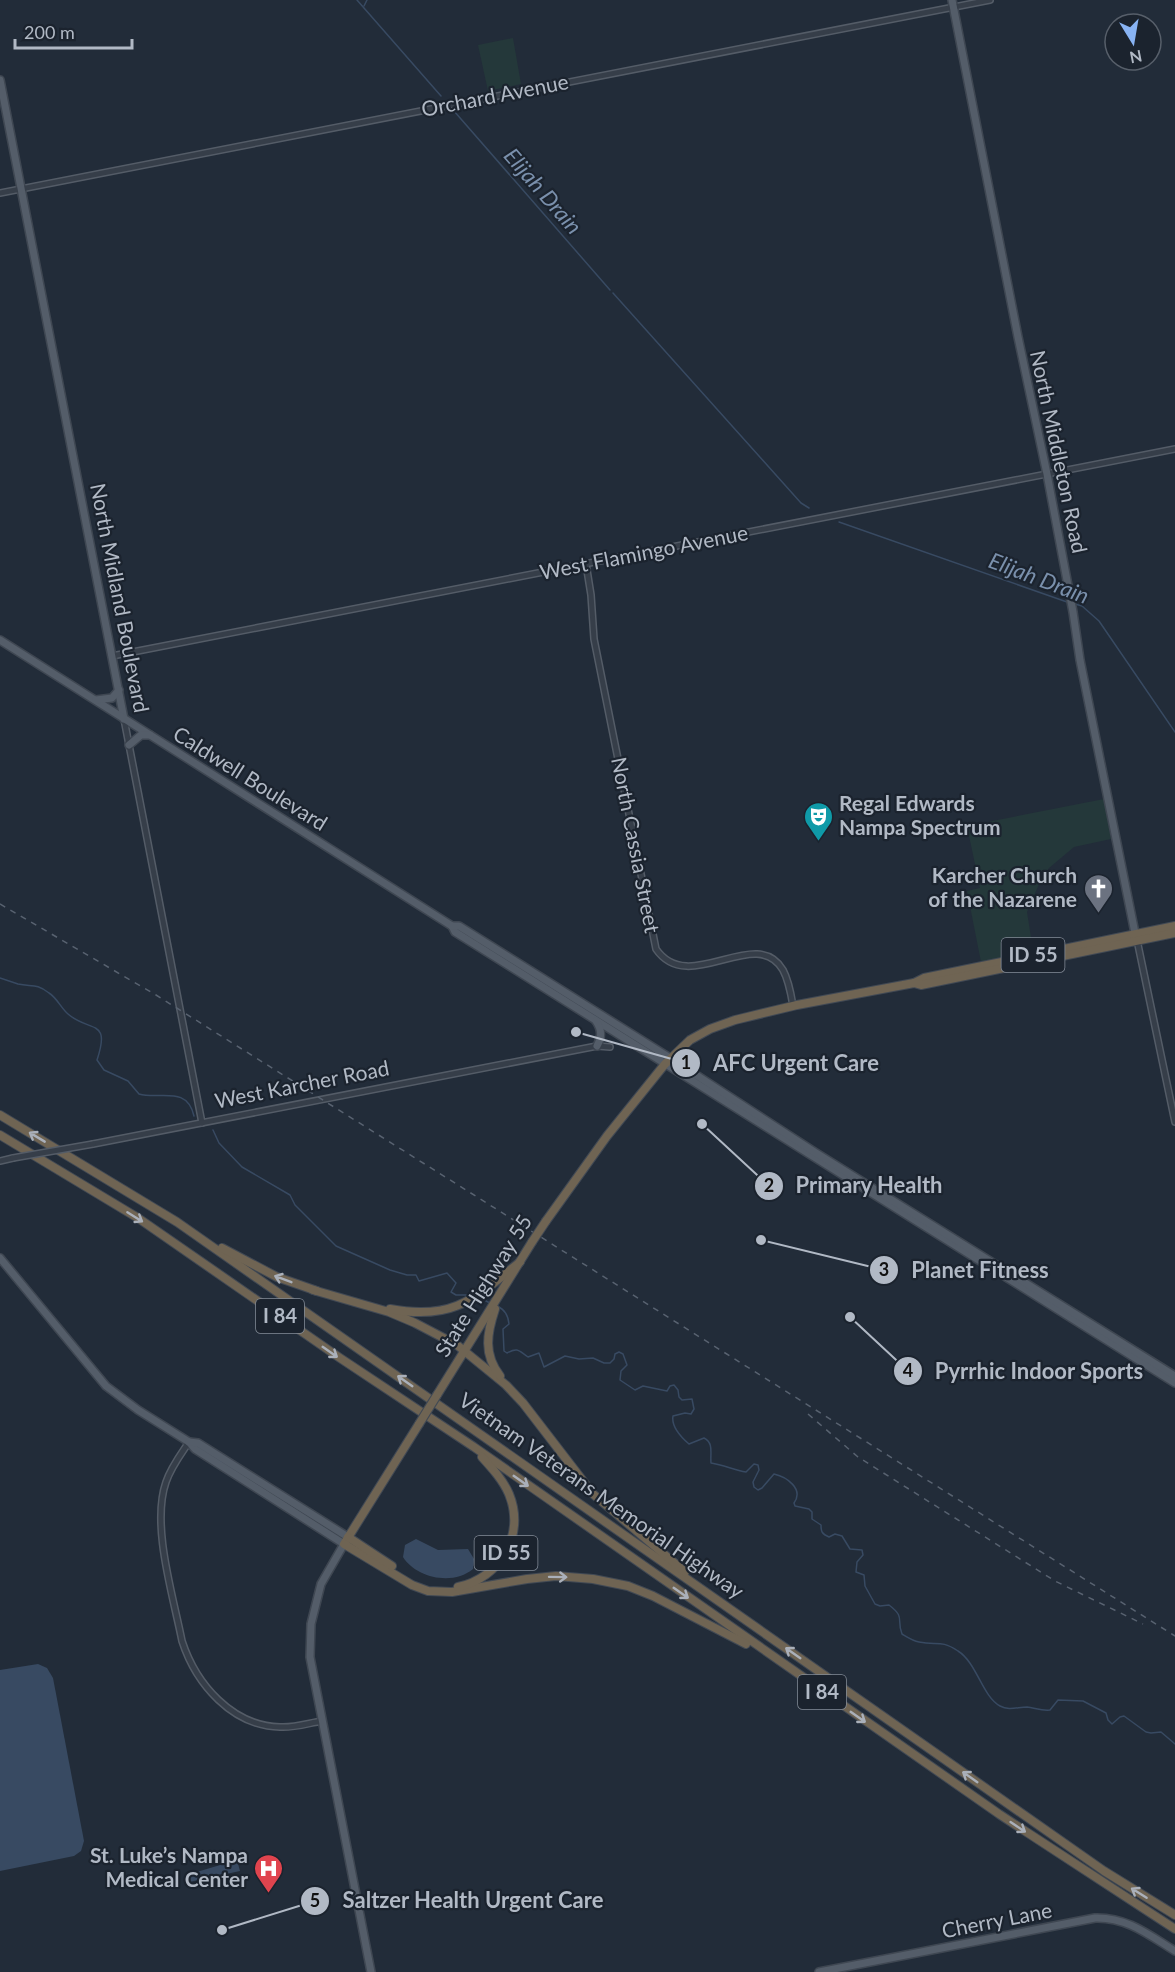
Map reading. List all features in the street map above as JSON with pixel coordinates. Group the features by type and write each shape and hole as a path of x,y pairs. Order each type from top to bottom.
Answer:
{"highway":[{"name":"ID 55","path":"914,983 921,985 1136,937 1175,926"},
{"name":"ID 55","path":"668,1061 690,1040 716,1026 793,1006 1136,937 1175,933"},
{"name":"State Highway 55","path":"346,1540 546,1221 607,1136 668,1061"},
{"name":"Vietnam Veterans Memorial Highway","path":"0,1115 177,1222 1104,1871 1175,1916"},
{"name":"Vietnam Veterans Memorial Highway","path":"0,1135 138,1218 340,1358 474,1447"},
{"name":"ID 55","path":"177,1222 277,1277 313,1290 409,1312 444,1311 474,1299 520,1262"},
{"path":"313,1290 389,1312 457,1345 506,1385 593,1494 626,1524 728,1607"},
{"path":"498,1299 488,1335 489,1356 499,1375 525,1402 553,1443"},
{"name":"ID 55","path":"346,1540 428,1586 453,1588 481,1579 497,1565 508,1549 512,1536 514,1512 512,1501 502,1481 474,1447"},
{"name":"I 84","path":"474,1447 1017,1827 1175,1929"},
{"path":"346,1540 412,1585 428,1590 452,1592 556,1576 593,1579 628,1586 710,1624 783,1665"}],"main road":[{"name":"North Middleton Road","path":"952,4 1047,474 1080,660 1136,937"},
{"name":"North Midland Boulevard","path":"0,80 124,719"},
{"name":"Caldwell Boulevard","path":"0,640 452,926 455,932 594,1019 668,1061"},
{"path":"96,700 112,698 119,690"},
{"path":"129,745 141,735 150,735"},
{"name":"Caldwell Boulevard","path":"452,926 459,926 778,1132"},
{"path":"594,1019 600,1028 601,1035 597,1046"},
{"path":"778,1132 1175,1376"},
{"path":"778,1132 1175,1383"},
{"path":"0,1258 106,1386 138,1410 189,1442 195,1449 346,1540"},
{"path":"189,1442 198,1443 278,1493 346,1540"},
{"path":"248,1482 252,1481 272,1493 278,1493"},
{"path":"346,1540 321,1584 311,1624 310,1657 371,1972"},
{"name":"Cherry Lane","path":"819,1972 1095,1918 1123,1921 1175,1951"}],"street":[{"name":"Orchard Avenue","path":"0,193 952,4 990,0"},
{"name":"West Flamingo Avenue","path":"112,656 1175,449"},
{"name":"North Cassia Street","path":"586,564 594,639 656,949 665,961 684,967 750,954 770,957 783,969 793,1006"},
{"name":"North Midland Boulevard","path":"124,719 202,1123"},
{"name":"North Middleton Road","path":"1136,937 1175,1122"},
{"name":"West Karcher Road","path":"0,1161 597,1046 610,1047"},
{"path":"189,1442 166,1481 160,1511 160,1530 187,1656 206,1687 219,1701 249,1720 262,1725 284,1728 322,1721"}],"green space":[{"path":"513,38 521,84 488,91 478,45"},
{"path":"1104,799 1111,839 1074,847 1042,877 1027,912 1033,950 981,962 967,891 980,888 967,826"}],"water":[{"path":"416,1539 438,1550 468,1549 474,1559 473,1569 455,1577 426,1575 409,1564 403,1557 405,1545"},
{"path":"38,1664 47,1668 53,1678 84,1841 81,1851 74,1856 0,1871 0,1670"},
{"path":"237,1860 240,1871 189,1882 190,1874"}],"waterway":[{"name":"Elijah Drain","path":"357,0 441,96"},
{"path":"364,6 367,0"},
{"name":"Elijah Drain","path":"454,111 610,290"},
{"name":"Elijah Drain","path":"613,293 801,503 809,508"},
{"name":"Elijah Drain","path":"839,522 1067,602"},
{"name":"Elijah Drain","path":"1075,604 1082,606 1099,621 1175,732"},
{"path":"0,978 45,990 68,1014 100,1032 101,1047 97,1060 104,1070 128,1081 139,1094 172,1096 185,1100 194,1116"},
{"path":"213,1130 219,1143 242,1167 290,1195 295,1205 336,1246 390,1270 416,1275 419,1281 447,1273 456,1283 451,1292 456,1295 470,1295"},
{"path":"478,1297 490,1303"},
{"path":"497,1306 504,1311 509,1321 503,1329 504,1351 507,1353 516,1350 528,1357 539,1353 544,1367 565,1356 579,1359 593,1358 610,1363 615,1354 619,1352 623,1354 627,1365 621,1371 620,1380 635,1390 643,1386 667,1391 670,1386 674,1385 682,1400 692,1399 694,1409 691,1414 673,1416 675,1428 689,1444 704,1438 707,1440 710,1445 711,1463 746,1472 754,1464 758,1465 759,1470 753,1482 754,1487 758,1490 774,1474 793,1484 797,1493 795,1506 809,1509 812,1512 812,1519 821,1525 823,1534 829,1537 835,1534 842,1536 850,1549 862,1550 863,1555 857,1562 856,1572 864,1575 865,1586 875,1604 889,1605 897,1613 902,1634 917,1641 952,1647 965,1656 989,1695 1000,1706 1050,1710 1058,1700 1083,1701 1106,1713 1112,1724 1124,1716 1146,1732 1161,1732 1175,1744"}],"railway":[{"path":"0,904 156,995 1175,1636"},
{"path":"808,1414 858,1457 1055,1581 1143,1624"}],"place":[{"name":"Regal Edwards Nampa Spectrum","path":"818,842"},
{"name":"Karcher Church of the Nazarene","path":"1098,914"},
{"name":"AFC Urgent Care","path":"576,1032"},
{"name":"Primary Health","path":"702,1124"},
{"name":"Planet Fitness","path":"761,1240"},
{"name":"Pyrrhic Indoor Sports","path":"850,1317"},
{"name":"St. Luke’s Nampa Medical Center","path":"269,1894"},
{"name":"Saltzer Health Urgent Care","path":"222,1930"}]}
